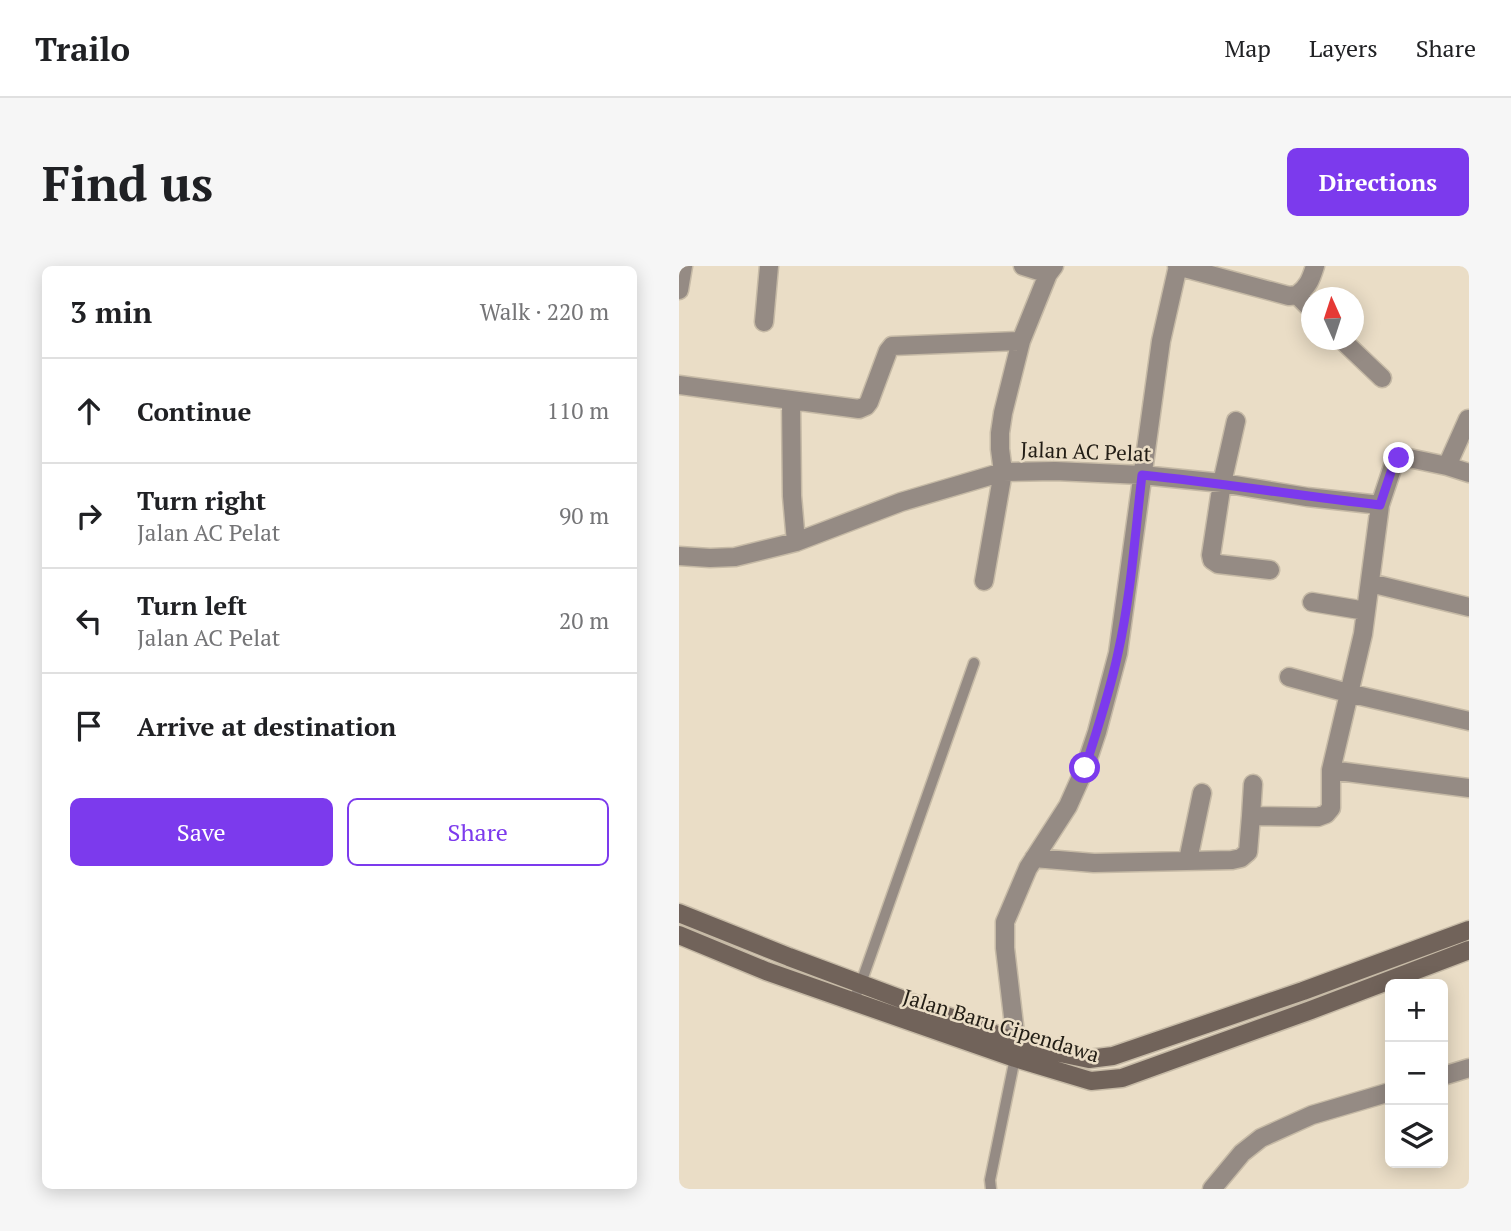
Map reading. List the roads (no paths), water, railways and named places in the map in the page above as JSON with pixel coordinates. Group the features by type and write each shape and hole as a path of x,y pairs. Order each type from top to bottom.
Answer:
{"main road":[{"name":"Jalan Baru Cipendawa","path":"679,913 861,983 1091,1082 1122,1078 1469,950"},
{"name":"Jalan Baru Cipendawa","path":"679,935 853,1003 1015,1050 1031,1047 1089,1059 1113,1056 1303,991 1469,930"},
{"path":"1303,991 1311,1010"}],"street":[{"path":"679,290 683,266"},
{"path":"764,322 769,266"},
{"path":"983,581 1003,472 1000,433 1003,413 1021,341 1051,270 1023,266"},
{"path":"1015,1050 1005,922 1028,868 1068,806 1085,768 1101,719 1118,653 1161,341 1178,266 1289,296 1305,290 1315,266"},
{"path":"1297,295 1301,299"},
{"path":"679,385 859,409 869,402 892,346 1021,341"},
{"path":"1353,350 1382,378"},
{"path":"791,401 792,496 796,542"},
{"path":"1447,466 1468,419"},
{"path":"1236,421 1221,483 1212,560 1218,564 1270,570"},
{"path":"1251,816 1318,817 1331,808 1331,770 1363,634 1380,505 1394,463 1403,457 1469,473"},
{"name":"Jalan AC Pelat","path":"679,556 735,557 796,542 901,502 1003,472 1055,471 1142,475 1380,505"},
{"path":"1370,583 1469,607"},
{"path":"1311,602 1367,611"},
{"path":"1289,677 1469,721"},
{"path":"1331,770 1469,788"},
{"path":"1034,858 1094,863 1241,858 1248,852 1253,784"},
{"path":"1188,860 1202,793"},
{"path":"1448,1074 1469,1068"},
{"path":"1212,1189 1242,1153 1261,1138 1312,1115 1385,1093"}],"lane":[{"path":"853,1003 974,663"},
{"path":"991,1189 990,1180 1015,1050"}]}
